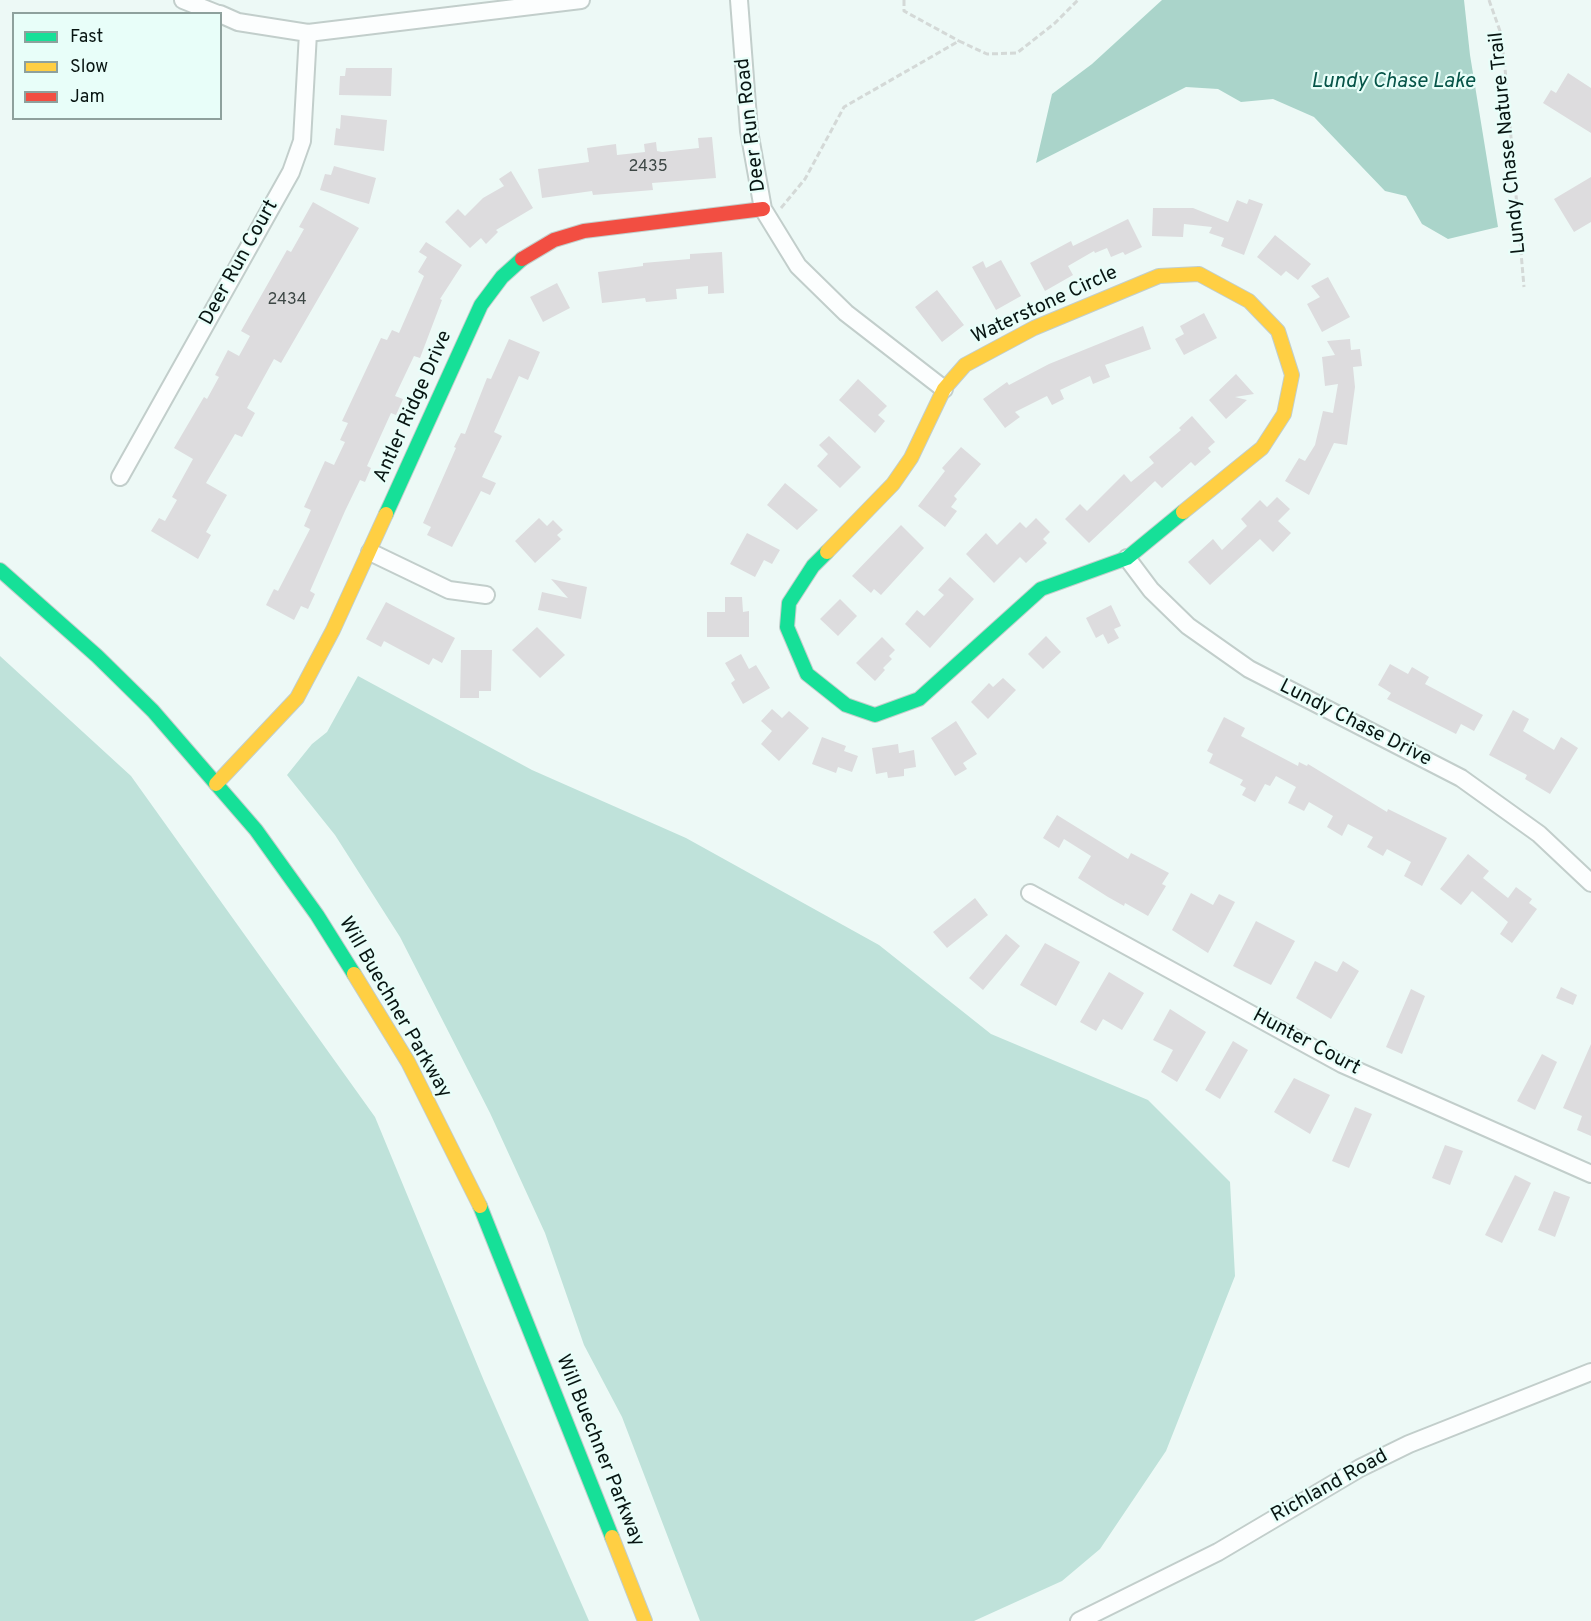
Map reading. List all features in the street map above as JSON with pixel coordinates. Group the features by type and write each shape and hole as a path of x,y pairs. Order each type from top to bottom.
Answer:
{"street":[{"path":"183,0 214,12"},
{"path":"222,15 238,22 308,33 581,0"},
{"name":"Deer Run Road","path":"739,0 749,131 766,215 798,266 846,313 944,389"},
{"name":"Deer Run Court","path":"120,477 291,172 302,141 308,33"},
{"name":"Antler Ridge Drive","path":"216,784 297,698 370,552 481,305 502,277 526,255 554,240 584,231 766,215"},
{"name":"Waterstone Circle","path":"1199,274 1250,301 1278,331 1292,375 1284,414 1262,448 1127,558 1041,589 919,699 875,715 846,705 807,674 787,627 789,603 813,566 893,484 911,458 944,389 965,365 1024,333 1159,276 1199,274"},
{"path":"370,552 449,590 486,595"},
{"name":"Lundy Chase Drive","path":"1127,558 1151,590 1188,626 1241,663 1461,778 1539,834 1591,883"},
{"name":"Will Buechner Parkway","path":"0,570 33,597 137,696 256,830 317,915 408,1062 491,1229 645,1621"},
{"name":"Hunter Court","path":"1030,893 1342,1064 1591,1174"},
{"name":"Richland Road","path":"1078,1621 1218,1552 1360,1468 1420,1440 1591,1372"}],"path":[{"path":"904,0 904,11 987,54 1017,53 1055,23 1078,0"},
{"name":"Lundy Chase Nature Trail","path":"1489,0 1500,31 1506,68 1524,287"},
{"path":"766,215 805,179 844,107 959,41"}],"shaded area":[{"path":"0,656 131,776 375,1117 484,1381 589,1621 0,1621"},
{"path":"358,676 532,770 686,838 879,945 991,1034 1148,1100 1230,1182 1235,1276 1166,1451 1100,1549 1062,1581 974,1621 700,1621 622,1417 584,1345 545,1233 490,1113 400,937 335,835 287,775 312,744 327,732"}],"water":[{"name":"Lundy Chase Lake","path":"1162,0 1464,0 1470,55 1498,227 1448,239 1422,224 1406,196 1385,191 1314,117 1273,99 1241,102 1218,89 1186,87 1036,163 1052,94 1092,64"}],"building":[{"path":"346,68 392,68 391,96 339,95 340,76 345,76"},
{"path":"1568,73 1591,88 1591,133 1543,103 1551,90 1556,93"},
{"path":"341,115 387,120 384,151 334,145 336,128 340,129"},
{"path":"712,137 716,178 652,183 653,190 593,195 592,191 542,198 538,169 589,162 587,148 616,144 617,155 645,152 644,144 656,142 657,151 662,152 699,148 698,138"},
{"path":"334,166 376,178 369,204 320,190 325,174 331,175"},
{"path":"511,171 533,208 496,230 498,232 486,244 481,238 470,248 445,222 458,209 465,216 483,198 504,186 499,179"},
{"path":"1591,177 1591,222 1574,232 1554,199"},
{"path":"1249,199 1263,204 1244,255 1221,246 1224,238 1209,233 1212,227 1184,224 1183,237 1152,236 1153,208 1193,208 1228,222 1237,200 1247,204"},
{"path":"313,202 359,228 281,363 274,359 247,408 255,413 242,437 235,434 206,483 227,495 206,532 211,535 198,559 151,531 159,518 165,521 177,500 172,497 193,459 174,448 204,397 207,399 219,377 215,375 228,350 239,356 250,336 241,331 287,250 291,252 304,229 299,227"},
{"path":"1128,219 1142,247 1125,255 1123,252 1111,257 1107,248 1095,253 1094,251 1068,266 1073,275 1045,291 1030,263 1071,241 1073,246"},
{"path":"1275,235 1311,264 1298,280 1286,271 1281,276 1257,257"},
{"path":"426,242 462,265 440,299 442,300 420,358 414,356 395,396 403,399 396,415 391,413 367,466 371,468 365,482 360,480 345,511 310,591 315,594 308,609 301,606 294,620 266,605 274,589 278,591 310,529 304,526 311,510 304,507 325,461 334,465 345,442 340,440 348,423 342,421 381,338 387,340 392,330 399,333 424,276 418,272 427,257 419,252"},
{"path":"722,252 724,293 708,294 708,286 676,289 677,299 646,302 645,298 602,303 598,272 643,266 643,263 690,259 690,254"},
{"path":"1001,260 1021,296 996,310 972,267 983,261 986,268"},
{"path":"1328,277 1350,317 1322,332 1307,304 1320,297 1311,286"},
{"path":"557,283 570,308 543,322 530,297"},
{"path":"937,290 964,325 942,342 915,307"},
{"path":"1204,313 1217,338 1184,355 1175,339 1184,334 1180,326"},
{"path":"1143,326 1151,349 1105,365 1110,377 1093,384 1090,376 1060,390 1064,399 1052,405 1047,396 1015,412 1020,417 1005,428 983,399 1007,382 1009,385 1049,364"},
{"path":"509,339 540,352 528,380 519,376 494,432 502,436 482,477 496,483 490,495 481,491 452,547 427,535 431,527 423,523 456,448 454,447 461,433 465,434 487,378 491,379"},
{"path":"1350,339 1351,350 1360,349 1362,366 1353,367 1355,387 1347,445 1334,443 1309,495 1285,481 1299,458 1305,461 1315,445 1323,411 1333,413 1338,384 1325,386 1322,357 1335,355 1327,341"},
{"path":"1236,374 1254,394 1235,397 1247,400 1226,419 1209,400"},
{"path":"858,379 887,406 878,415 885,421 875,433 839,400"},
{"path":"1192,416 1215,442 1208,448 1211,452 1195,466 1191,462 1162,488 1155,481 1089,543 1065,519 1080,504 1087,511 1124,474 1131,482 1154,463 1149,457 1181,430 1179,428"},
{"path":"829,436 861,467 840,488 817,466 828,454 819,445"},
{"path":"961,447 981,464 954,496 957,499 951,507 957,511 945,527 918,506 945,471 942,468"},
{"path":"785,483 818,510 797,530 767,505"},
{"path":"1277,497 1290,509 1278,521 1291,533 1273,552 1260,539 1210,585 1188,562 1213,539 1222,550 1247,526 1241,519 1260,500 1267,507"},
{"path":"539,518 547,526 553,520 563,530 557,535 561,539 535,563 515,541"},
{"path":"1036,518 1050,532 1043,539 1047,543 1026,563 1020,557 994,583 966,554 986,533 997,545 1020,522 1026,528"},
{"path":"901,525 924,548 881,595 874,589 871,593 852,576"},
{"path":"747,533 780,550 772,564 764,560 755,577 730,564"},
{"path":"950,577 974,599 930,648 905,624 917,610 924,616 944,595 938,590"},
{"path":"551,579 587,587 581,619 538,610 542,592 568,598"},
{"path":"725,597 742,597 743,612 749,611 749,637 707,637 707,612 725,612"},
{"path":"840,599 857,616 838,636 820,619"},
{"path":"386,602 455,638 442,663 433,658 429,665 384,641 381,647 366,639"},
{"path":"1111,605 1121,626 1114,629 1119,638 1108,644 1103,634 1096,638 1086,618"},
{"path":"537,627 565,655 540,678 512,650"},
{"path":"1046,636 1061,652 1043,669 1028,654"},
{"path":"882,637 895,650 889,656 892,659 883,668 885,670 875,681 856,663"},
{"path":"461,650 492,650 491,691 479,691 479,698 460,698"},
{"path":"741,654 749,669 756,665 770,688 743,704 731,683 735,680 725,663"},
{"path":"1390,664 1408,674 1412,667 1429,677 1425,684 1483,715 1474,731 1461,724 1456,734 1387,699 1391,693 1378,685"},
{"path":"1003,678 1016,690 988,719 971,702 989,683 993,687"},
{"path":"772,709 782,718 789,711 809,728 779,761 761,744 772,731 761,721"},
{"path":"1513,710 1529,719 1523,731 1554,750 1561,737 1578,748 1550,794 1525,779 1527,775 1489,755"},
{"path":"1224,717 1245,728 1241,736 1298,766 1299,762 1307,766 1308,764 1387,812 1388,809 1447,838 1422,886 1404,876 1411,862 1387,849 1383,856 1367,847 1373,837 1348,824 1342,836 1327,827 1333,816 1309,802 1304,811 1288,803 1296,787 1276,776 1270,786 1265,784 1255,802 1242,795 1246,788 1240,785 1243,780 1209,763 1213,754 1207,751"},
{"path":"956,721 977,754 963,763 967,769 955,776 931,738"},
{"path":"822,737 846,746 844,751 858,756 852,772 838,767 836,773 812,764"},
{"path":"898,744 899,753 914,750 916,767 904,769 904,776 888,778 887,772 876,774 872,748"},
{"path":"1057,815 1128,859 1131,853 1169,873 1162,884 1166,886 1148,916 1125,903 1124,906 1078,878 1091,856 1064,839 1059,848 1043,838"},
{"path":"1468,854 1489,871 1483,878 1508,898 1516,887 1532,899 1529,903 1537,909 1512,943 1500,934 1508,922 1472,891 1461,905 1440,889"},
{"path":"1191,893 1213,905 1219,894 1235,902 1208,953 1172,930"},
{"path":"975,898 988,915 947,948 933,932"},
{"path":"1256,921 1295,941 1271,985 1233,966"},
{"path":"1006,934 1020,946 983,990 969,978"},
{"path":"1045,943 1080,962 1056,1006 1020,985"},
{"path":"1315,961 1337,972 1343,961 1359,971 1331,1019 1296,998"},
{"path":"1109,972 1144,993 1122,1030 1103,1019 1096,1031 1080,1022"},
{"path":"1561,987 1577,995 1573,1005 1556,998"},
{"path":"1411,989 1425,996 1402,1054 1386,1047"},
{"path":"1170,1009 1206,1032 1177,1082 1161,1072 1173,1050 1153,1040"},
{"path":"1233,1041 1248,1050 1220,1099 1205,1090"},
{"path":"1591,1044 1591,1136 1577,1130 1582,1116 1563,1108"},
{"path":"1542,1054 1557,1062 1535,1110 1517,1101"},
{"path":"1294,1078 1330,1095 1310,1134 1274,1112"},
{"path":"1355,1107 1372,1114 1349,1168 1332,1161"},
{"path":"1445,1145 1463,1151 1450,1185 1432,1178"},
{"path":"1515,1175 1531,1183 1502,1243 1485,1235"},
{"path":"1554,1191 1570,1197 1555,1237 1538,1230"}],"traffic: fast":[{"path":"386,514 481,305 502,277 522,259"},
{"path":"827,552 813,566 789,603 787,627 807,674 846,705 875,715 919,699 1041,589 1127,558 1183,512"},
{"path":"0,570 97,656 153,711 256,830 317,915 354,974"},
{"path":"480,1206 612,1537"}],"traffic: slow":[{"path":"1183,512 1262,448 1284,414 1292,375 1278,331 1249,301 1199,274"},
{"path":"827,552 893,484 911,458 944,389 965,365 1034,328 1159,276 1199,274"},
{"path":"216,784 297,698 333,630 386,514"},
{"path":"354,974 408,1062 480,1206"},
{"path":"612,1537 645,1621"}],"traffic: jam":[{"path":"522,259 554,240 584,231 763,209"}]}
